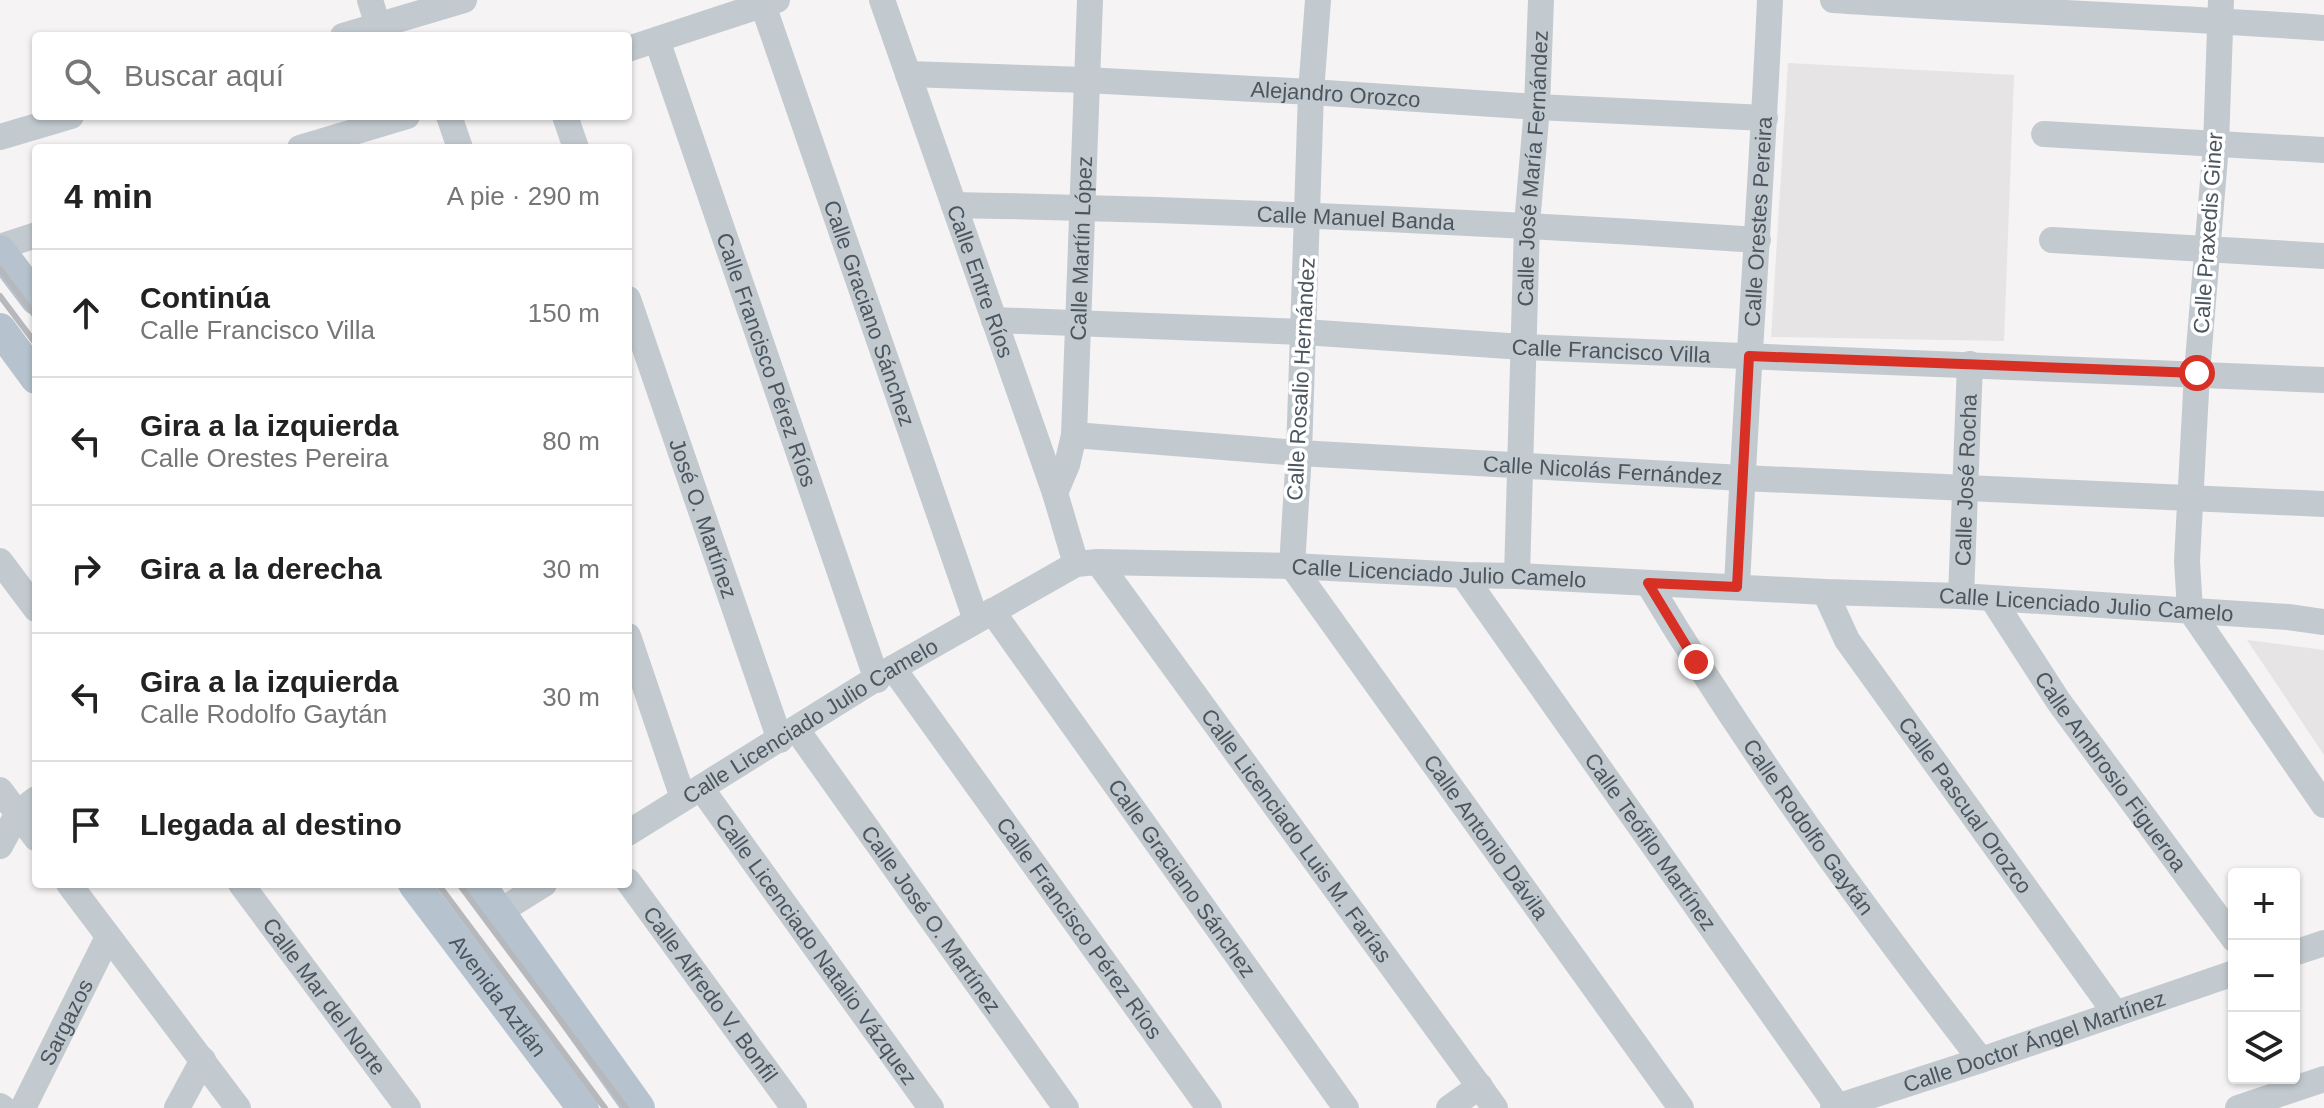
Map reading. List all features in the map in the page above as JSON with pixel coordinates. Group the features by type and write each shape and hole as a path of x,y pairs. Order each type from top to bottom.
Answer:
{"main road":[{"path":"0,249 32,293"},
{"path":"0,329 32,373"},
{"name":"Avenida Aztlán","path":"417,888 583,1108"},
{"path":"482,888 639,1108"}],"street":[{"path":"370,0 378,26"},
{"path":"357,32 464,0"},
{"name":"Calle Entre Ríos","path":"882,0 1055,493 1087,563"},
{"name":"Calle Martín López","path":"1055,493 1067,465 1074,435 1090,0"},
{"name":"Calle Rosalio Hernández","path":"1292,566 1304,332 1311,92 1318,0"},
{"name":"Calle José María Fernández","path":"1517,576 1527,224 1537,107 1541,0"},
{"name":"Calle Orestes Pereira","path":"1737,587 1770,0"},
{"path":"1833,0 2221,10 2324,28"},
{"path":"632,48 770,2"},
{"name":"Calle Graciano Sánchez","path":"770,2 984,616 1346,1108"},
{"name":"Calle Praxedis Giner","path":"2190,610 2187,561 2197,373 2216,145 2221,10"},
{"name":"Calle Francisco Pérez Ríos","path":"657,40 885,674 1209,1108"},
{"name":"Alejandro Orozco","path":"908,74 1086,80 1765,118"},
{"path":"0,137 57,120"},
{"path":"340,142 397,120"},
{"path":"450,120 459,144"},
{"path":"566,120 575,144"},
{"path":"2044,134 2324,150"},
{"name":"Calle Manuel Banda","path":"954,205 1308,214 1527,224 1758,240"},
{"path":"0,249 32,237"},
{"path":"2052,240 2324,256"},
{"name":"José O. Martínez","path":"632,310 788,735"},
{"name":"Calle Francisco Villa","path":"994,320 1304,332 1523,347 2324,380"},
{"name":"Calle José Rocha","path":"1961,596 1970,364"},
{"name":"Calle Nicolás Fernández","path":"1074,435 1299,453 1742,478 2324,504"},
{"path":"0,561 32,604"},
{"name":"Calle Licenciado Julio Camelo","path":"632,830 885,674 984,616 1087,563 1292,566 1961,596 2288,617 2324,622"},
{"name":"Calle Licenciado Luis M. Farías","path":"1087,563 1495,1108"},
{"name":"Calle Antonio Dávila","path":"1292,566 1681,1108"},
{"name":"Calle Teófilo Martínez","path":"1463,575 1836,1107"},
{"name":"Calle Rodolfo Gaytán","path":"1648,583 1704,675 1827,856 1981,1060"},
{"name":"Calle Pascual Orozco","path":"1825,592 1847,640 2116,1014"},
{"name":"Calle Ambrosio Figueroa","path":"1993,600 2059,702 2228,931"},
{"path":"2190,610 2324,805"},
{"name":"Calle Licenciado Natalio Vázquez","path":"632,646 692,793 931,1108"},
{"name":"Calle José O. Martínez","path":"788,735 1066,1108"},
{"path":"0,790 27,806 0,846"},
{"name":"Calle Alfredo V. Bonfil","path":"632,887 785,1104"},
{"path":"72,888 238,1108"},
{"name":"Calle Mar del Norte","path":"244,888 408,1108"},
{"path":"499,912 538,888"},
{"name":"Sargazos","path":"23,1108 108,937"},
{"path":"2300,951 2324,943"},
{"name":"Calle Doctor Ángel Martínez","path":"1836,1107 2228,975"},
{"path":"177,1108 203,1060"},
{"path":"2238,1108 2324,1079"},
{"path":"1449,1108 1480,1086"}],"shaded area":[{"path":"1788,63 2014,75 2004,341 1771,337"},
{"path":"2247,640 2324,650 2324,755"}],"railway":[{"path":"0,269 32,312"},
{"path":"0,296 32,339"},
{"path":"441,888 605,1108"},
{"path":"462,888 626,1108"}],"route":[{"path":"1696,662 1648,583 1737,587 1749,356 2197,373"}]}
